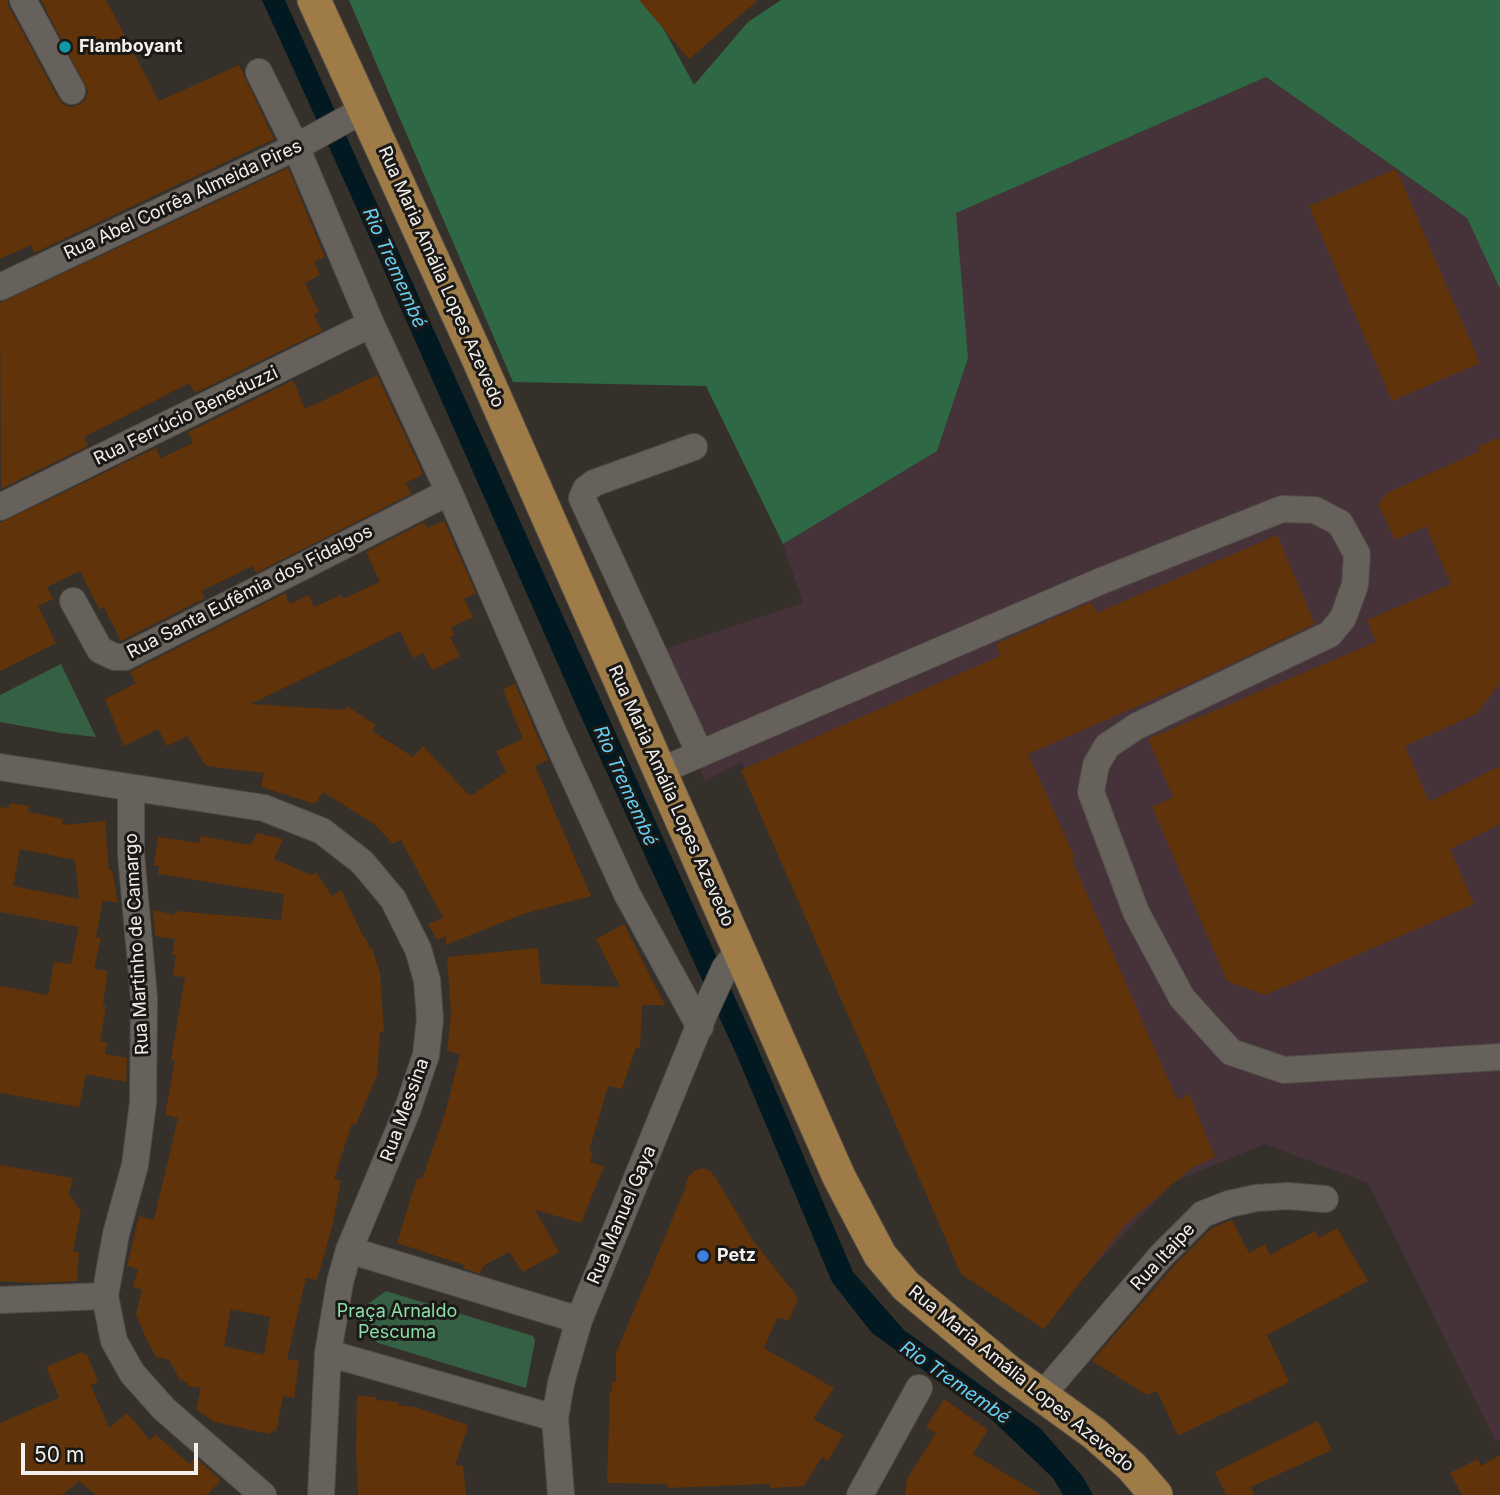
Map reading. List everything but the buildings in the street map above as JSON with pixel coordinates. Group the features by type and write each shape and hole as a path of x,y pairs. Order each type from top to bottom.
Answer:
{"main road":[{"name":"Rua Maria Amália Lopes Azevedo","path":"314,0 357,113 660,771 732,959 880,1255 906,1286 1008,1371 1095,1434 1132,1467 1156,1495"}],"street":[{"path":"23,0 72,91"},
{"path":"259,72 307,141 372,324 627,894 702,1020"},
{"name":"Rua Abel Corrêa Almeida Pires","path":"0,287 307,141 357,113"},
{"name":"Rua Ferrúcio Beneduzzi","path":"0,507 372,324"},
{"path":"694,447 594,483 586,489 582,498 700,754"},
{"name":"Rua Santa Eufêmia dos Fidalgos","path":"73,601 100,650 114,657 125,657 449,492"},
{"path":"660,771 1101,581 1282,509 1315,510 1340,523 1357,554 1355,585 1343,618 1331,634 1137,726 1107,746 1096,765 1091,792 1136,912 1182,998 1231,1052 1284,1070 1500,1057"},
{"name":"Rua Messina","path":"0,767 264,808 322,831 362,862 393,899 418,948 427,981 430,1019 426,1055 407,1111 349,1250 333,1314 328,1353 321,1495"},
{"name":"Rua Martinho de Camargo","path":"131,788 131,854 144,998 143,1103 135,1165 116,1234 105,1296 114,1341 132,1373 164,1409 263,1495"},
{"name":"Rua Manuel Gaya","path":"561,1495 555,1418 561,1383 579,1320 702,1020 732,959"},
{"name":"Rua Itaipe","path":"1043,1394 1161,1256 1203,1214 1256,1198 1288,1196 1325,1199"},
{"path":"349,1250 579,1320"},
{"path":"0,1300 105,1296"},
{"path":"328,1353 555,1418"},
{"path":"860,1495 919,1388"}],"shaded area":[{"path":"1266,77 1467,218 1500,289 1500,1440 1496,1442 1368,1183 1265,1144 1174,1182 1047,1315 953,1255 741,762 705,781 650,654 803,603 783,544 937,451 968,358 955,213"}],"green space":[{"path":"349,0 648,0 694,85 748,22 781,0 1500,0 1500,289 1467,218 1266,77 956,213 968,358 937,451 783,544 706,386 513,382"},
{"path":"61,664 96,737 0,722 0,695"},
{"name":"Praça Arnaldo Pescuma","path":"386,1291 533,1336 535,1341 526,1388 378,1343 365,1332 361,1322 369,1303"}],"water":[{"name":"Rio Tremembé","path":"262,0 285,0 755,1042 853,1272 904,1330 1040,1428 1083,1477 1093,1495 1063,1495 1053,1478 991,1419 872,1333 832,1282 738,1058 579,712"}],"place":[{"name":"Flamboyant","path":"65,47"},
{"name":"Petz","path":"703,1256"}]}
